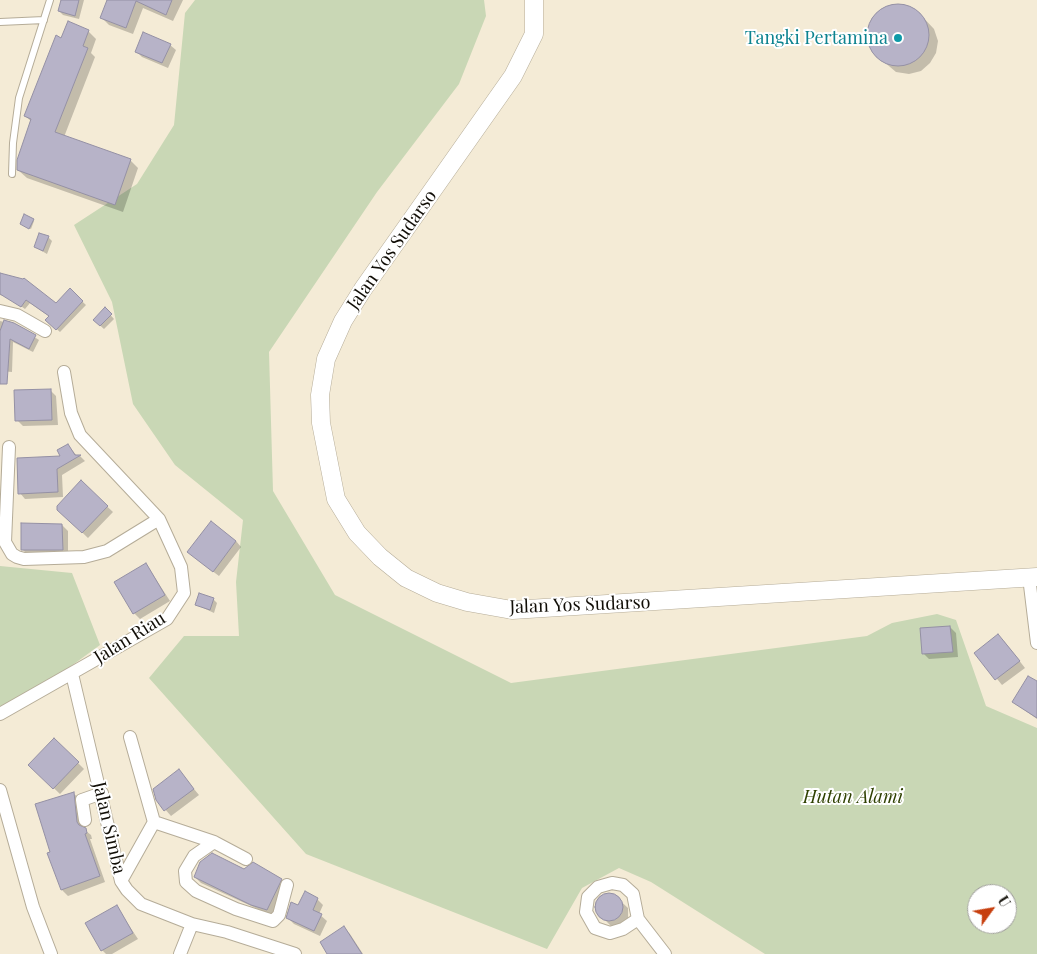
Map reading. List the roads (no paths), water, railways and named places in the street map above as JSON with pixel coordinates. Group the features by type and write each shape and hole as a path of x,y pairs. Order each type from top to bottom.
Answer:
{"main road":[{"name":"Jalan Yos Sudarso","path":"534,0 534,34 513,76 358,297 343,321 326,359 320,394 321,423 336,499 357,533 380,557 406,578 437,593 467,602 512,610 1033,577"}],"street":[{"path":"0,311 17,315 45,331"},
{"name":"Jalan Riau","path":"0,714 167,618 184,593 181,567 159,519 80,435 71,413 64,372"},
{"path":"9,447 5,542 12,554 17,557 24,559 84,557 107,551 159,519"},
{"path":"1033,577 1037,643"},
{"name":"Jalan Simba","path":"72,674 102,793 120,882 141,904 192,924 227,932 295,954"},
{"path":"120,882 154,822 130,737"},
{"path":"0,790 33,907 51,954"},
{"path":"85,820 82,800 102,793"},
{"path":"154,822 214,842 246,859"},
{"path":"214,842 194,856 184,871 186,882 196,891 236,909 272,920 280,915 287,885"},
{"path":"638,919 623,929 610,932 595,928 586,912 588,897 598,887 612,883 623,886 633,894 638,919 665,954"},
{"path":"180,954 192,924"}],"lane":[{"path":"12,174 13,143 19,98 50,0"},
{"path":"0,22 44,20"}],"place":[{"name":"Tangki Pertamina","path":"898,38"}],"park label":[{"name":"Hutan Alami","path":"853,797"}]}
